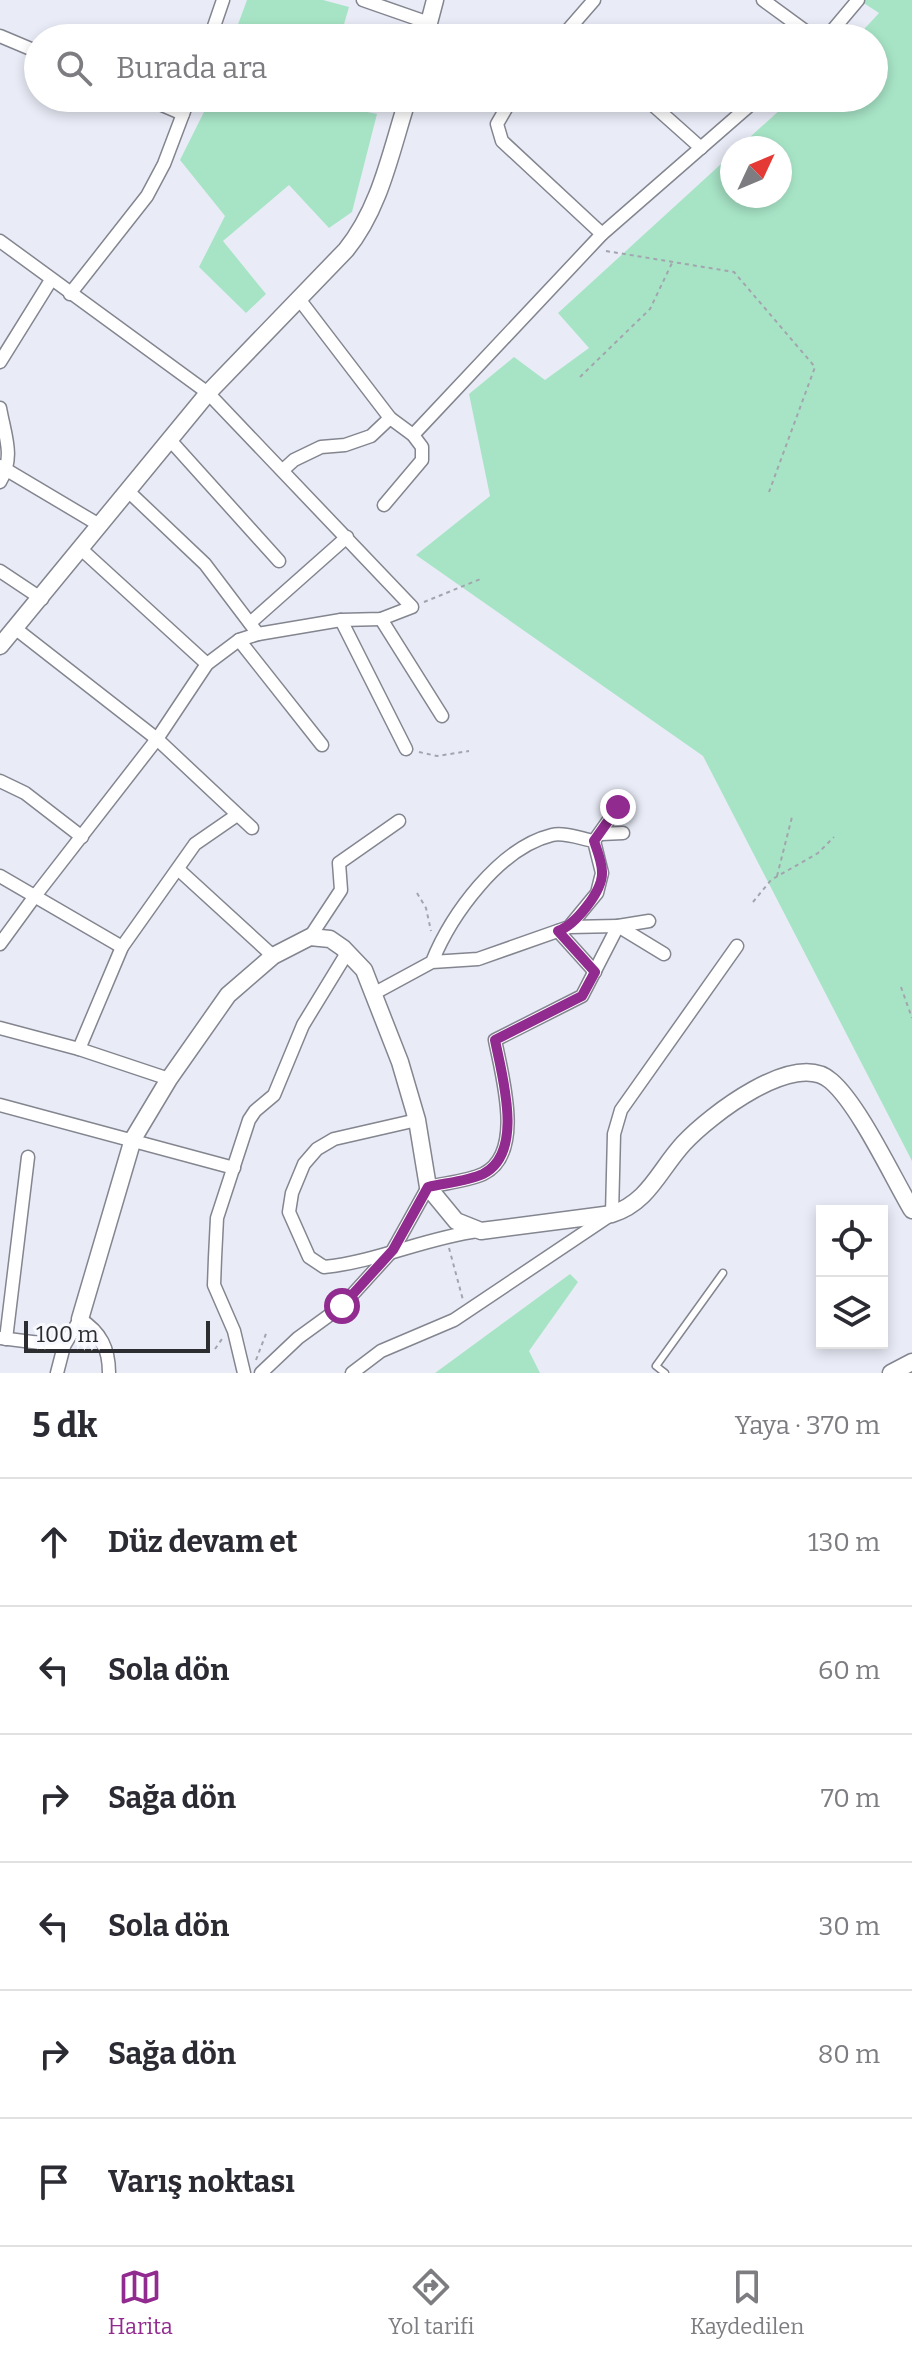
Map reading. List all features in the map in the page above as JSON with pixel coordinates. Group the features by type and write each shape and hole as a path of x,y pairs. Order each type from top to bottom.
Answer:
{"street":[{"path":"215,24 223,0"},
{"path":"363,0 414,24"},
{"path":"429,24 435,0"},
{"path":"577,24 594,0"},
{"path":"763,0 796,24"},
{"path":"838,24 858,0"},
{"path":"0,36 24,46"},
{"path":"70,294 147,196 164,164 183,114 178,112"},
{"path":"0,646 42,599 208,393 362,230 373,207 404,112"},
{"path":"504,112 497,124 502,141 602,234"},
{"path":"661,112 701,148"},
{"path":"413,435 602,234 742,112"},
{"path":"0,241 208,393 412,607 381,619 254,628"},
{"path":"0,362 51,280"},
{"path":"299,299 390,418 413,435 422,447 422,460 384,505"},
{"path":"0,408 9,458 0,482"},
{"path":"283,470 294,460 321,447 345,445 371,436 390,418"},
{"path":"170,440 279,561"},
{"path":"4,468 101,526"},
{"path":"128,491 205,564 254,628"},
{"path":"0,944 157,739 207,664 254,628 347,537"},
{"path":"81,549 207,664"},
{"path":"0,571 42,599"},
{"path":"381,619 442,716"},
{"path":"341,620 406,749"},
{"path":"16,629 157,739 252,828"},
{"path":"239,640 322,745"},
{"path":"0,781 25,793 82,837"},
{"path":"564,929 597,893 602,873 598,837 618,807"},
{"path":"79,1049 122,947 195,844 237,815"},
{"path":"57,1373 64,1346 80,1319 133,1139 169,1079 228,995 273,956 310,937 341,890 339,863 399,821"},
{"path":"373,994 434,957 462,906 499,866 525,846 554,834 598,837 623,833"},
{"path":"179,870 273,956"},
{"path":"0,876 122,947"},
{"path":"434,957 478,959 564,929 649,921"},
{"path":"618,926 664,954"},
{"path":"261,1373 298,1338 342,1306 393,1250 428,1187 485,1173 506,1150 507,1106 495,1040 582,996 618,926"},
{"path":"564,929 595,972"},
{"path":"310,937 330,939 364,970 400,1062 417,1120 428,1187 456,1221 481,1231"},
{"path":"612,1214 614,1134 621,1110 737,946"},
{"path":"244,1373 232,1325 214,1285 217,1218 249,1120 274,1095 303,1025 347,953"},
{"path":"0,1028 79,1049 169,1079"},
{"path":"417,1120 334,1139 317,1149 304,1164 292,1193 289,1212 309,1257 324,1267 348,1264 446,1235 612,1214 628,1209 646,1192 684,1143 719,1111 757,1086 792,1075 815,1072 831,1080 854,1111 912,1210"},
{"path":"0,1105 234,1168"},
{"path":"28,1157 3,1338 64,1346"},
{"path":"352,1373 381,1351 454,1320 612,1214"},
{"path":"80,1319 95,1328 104,1343 109,1373"},
{"path":"891,1373 912,1362"}],"lane":[{"path":"665,1373 656,1366 723,1273"}],"path":[{"path":"589,248 734,272 815,367 769,492"},
{"path":"580,377 650,309 673,262"},
{"path":"412,607 483,578"},
{"path":"406,749 437,756 469,751"},
{"path":"777,877 792,817"},
{"path":"753,902 777,877 818,853 834,837"},
{"path":"417,893 426,908 434,957"},
{"path":"901,987 912,1018"},
{"path":"446,1235 466,1312"},
{"path":"257,1359 267,1331"}],"green space":[{"path":"247,0 323,0 349,7 344,24 238,24"},
{"path":"859,0 912,0 912,1161 703,756 416,555 490,496 469,394 514,357 545,380 589,348 558,313 720,165 720,208 792,208 792,136 751,136 778,112 888,112 888,24 869,24 879,13"},
{"path":"204,112 377,114 352,212 329,228 289,185 223,241 266,294 246,313 199,267 225,216 180,160"},
{"path":"570,1274 578,1282 529,1351 540,1373 435,1373"}],"route":[{"path":"342,1306 393,1250 428,1187 485,1173 506,1150 507,1106 495,1040 582,996 595,972 558,931 569,927 597,893 602,873 594,841 618,807"}]}
